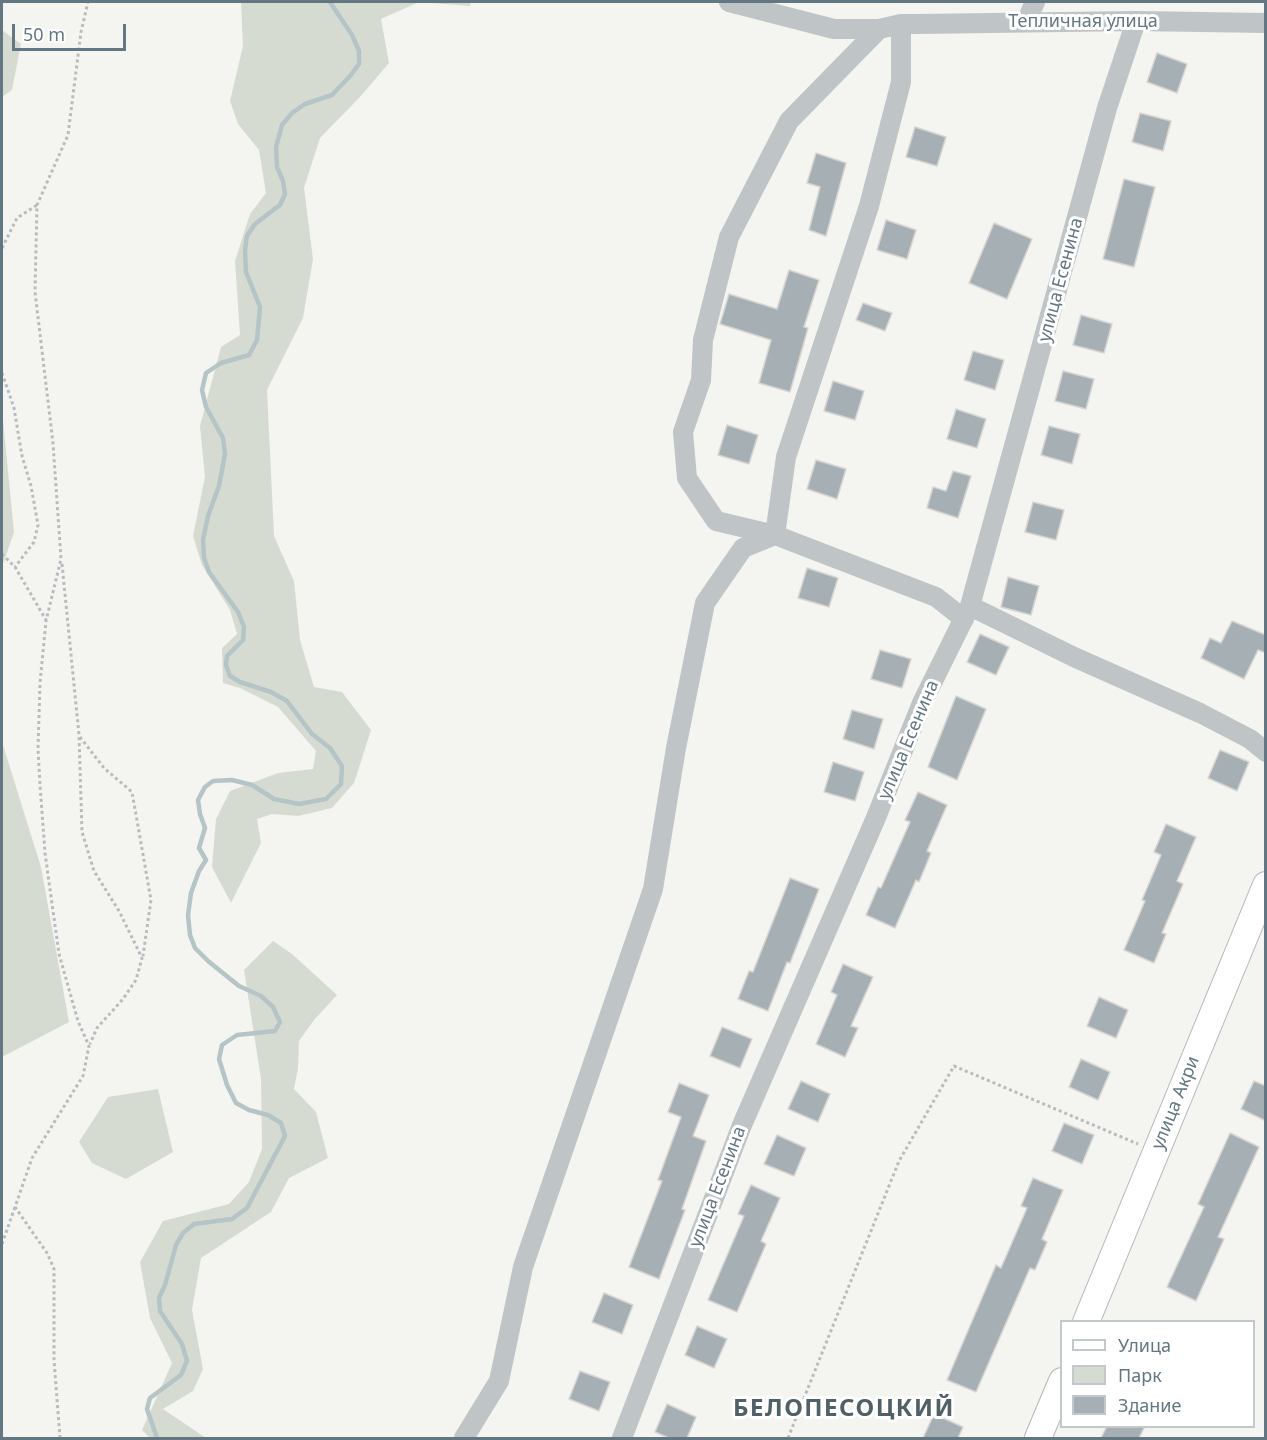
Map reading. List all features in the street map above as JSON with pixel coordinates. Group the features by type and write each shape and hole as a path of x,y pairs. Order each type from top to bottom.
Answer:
{"main road":[{"name":"улица Акри","path":"1072,1320 1156,1152 1266,885"},
{"path":"1038,1438 1060,1386"}],"street":[{"name":"Тепличная улица","path":"729,2 834,28 879,29 901,24 1026,22 1266,23"},
{"path":"1026,22 1035,2"},
{"name":"улица Есенина","path":"622,1438 742,1125 875,820 922,702 967,613 1107,108 1136,21"},
{"path":"774,535 786,457 868,206 901,82 901,24"},
{"path":"879,29 789,121 729,237 703,340 701,380 683,432 687,478 716,521 774,535 936,597 967,613 1200,713 1250,739 1266,752"},
{"path":"464,1438 499,1381 523,1268 652,889 676,748 705,603 743,548 774,535"}],"path":[{"path":"88,2 81,32 68,135 37,204 35,292 53,443 61,559 79,735 82,832 94,872 119,911 142,958"},
{"path":"2,248 17,218 37,204"},
{"path":"2,373 14,408 22,456 31,486 38,525 34,542 15,567"},
{"path":"2,554 15,567 46,621"},
{"path":"61,559 46,621 40,683 38,749 45,853 59,954 78,1021 89,1046"},
{"path":"2,1244 32,1158 82,1076 89,1046 97,1028 123,999 136,980 142,958 151,900 132,792 104,768 79,735"},
{"path":"788,1438 899,1161 954,1066 1156,1152"},
{"path":"15,1207 47,1253 54,1269 54,1360 60,1438"}],"green space":[{"path":"241,2 419,2 381,19 389,63 320,138 304,188 313,259 303,318 267,390 274,536 294,581 300,640 314,687 342,692 371,730 354,783 332,808 298,816 272,814 257,819 261,843 231,903 212,867 216,819 230,791 278,773 313,769 316,751 278,707 240,688 223,683 222,648 237,634 230,610 202,565 193,536 205,477 200,426 221,347 240,335 235,261 250,214 266,193 259,150 238,124 230,101 243,46"},
{"path":"419,2 471,2 470,6"},
{"path":"2,30 21,44 12,90 2,97"},
{"path":"2,410 14,532 2,567"},
{"path":"2,742 41,867 69,1022 2,1057"},
{"path":"273,941 292,954 337,995 314,1020 299,1041 298,1068 294,1089 316,1112 328,1158 289,1178 271,1212 201,1258 192,1310 203,1369 193,1391 163,1409 206,1438 150,1438 142,1430 172,1363 150,1318 140,1262 163,1221 229,1204 249,1182 262,1149 261,1079 244,970"},
{"path":"158,1089 173,1152 126,1179 92,1163 79,1142 108,1097"}],"building":[{"path":"1157,53 1187,64 1177,93 1147,82"},
{"path":"1140,113 1171,121 1163,151 1132,142"},
{"path":"915,127 946,137 937,166 906,157"},
{"path":"816,153 846,163 826,236 809,230 820,187 807,183"},
{"path":"1124,179 1155,187 1134,267 1103,259"},
{"path":"886,220 916,230 907,259 877,250"},
{"path":"994,223 1032,239 1007,299 969,283"},
{"path":"789,270 819,280 804,327 808,328 790,392 759,383 771,340 720,324 729,294 777,309"},
{"path":"863,303 892,313 885,331 856,320"},
{"path":"1081,315 1112,324 1104,353 1073,345"},
{"path":"973,351 1004,360 995,390 964,380"},
{"path":"1063,371 1094,379 1086,409 1055,401"},
{"path":"833,381 864,391 855,420 824,411"},
{"path":"956,409 986,419 977,448 947,439"},
{"path":"727,425 758,435 749,464 718,455"},
{"path":"1049,426 1080,434 1072,464 1041,455"},
{"path":"816,460 846,469 837,499 807,489"},
{"path":"953,471 971,476 958,518 927,508 933,487 946,491"},
{"path":"1033,502 1064,510 1056,540 1025,532"},
{"path":"807,568 838,578 829,607 798,598"},
{"path":"1008,577 1039,586 1031,615 1001,607"},
{"path":"1232,621 1266,635 1266,653 1258,650 1244,679 1201,658 1210,638 1221,643"},
{"path":"980,634 1009,647 996,675 967,662"},
{"path":"880,650 911,659 902,688 871,679"},
{"path":"956,696 986,709 957,780 928,767"},
{"path":"852,710 883,719 874,749 843,739"},
{"path":"1220,750 1249,762 1237,791 1208,778"},
{"path":"833,762 864,772 855,801 824,792"},
{"path":"918,792 947,805 927,851 931,853 919,882 916,880 895,928 866,915 878,887 881,888 910,822 905,820"},
{"path":"1166,824 1196,837 1177,881 1183,884 1162,933 1166,934 1154,963 1124,950 1161,855 1154,852"},
{"path":"790,878 819,889 768,1011 738,999 749,971 753,972"},
{"path":"843,964 873,977 851,1026 858,1028 845,1057 816,1044 837,995 831,992"},
{"path":"1099,997 1128,1010 1116,1038 1087,1026"},
{"path":"722,1027 752,1039 740,1068 710,1056"},
{"path":"1081,1059 1110,1072 1098,1100 1069,1087"},
{"path":"801,1081 830,1094 818,1122 788,1109"},
{"path":"1254,1081 1266,1086 1266,1121 1241,1109"},
{"path":"679,1083 709,1095 693,1136 706,1141 682,1209 685,1210 659,1279 629,1267 662,1181 658,1180 681,1117 668,1112"},
{"path":"1064,1123 1094,1135 1082,1164 1052,1151"},
{"path":"1230,1133 1259,1147 1218,1237 1224,1239 1196,1301 1167,1287 1204,1207 1198,1204"},
{"path":"777,1135 806,1148 794,1176 764,1164"},
{"path":"1033,1178 1063,1190 1042,1239 1047,1242 1035,1270 1030,1268 976,1392 947,1380 996,1265 1001,1268 1027,1208 1021,1206"},
{"path":"751,1185 780,1198 761,1241 766,1244 737,1312 708,1300 744,1216 738,1214"},
{"path":"604,1293 633,1305 622,1334 592,1322"},
{"path":"697,1326 727,1339 714,1368 685,1355"},
{"path":"580,1371 610,1382 599,1411 569,1399"},
{"path":"667,1404 696,1417 687,1438 669,1438 655,1432"},
{"path":"934,1414 963,1427 958,1438 923,1438"},
{"path":"1106,1428 1144,1428 1139,1438 1101,1438"}],"waterway":[{"path":"157,1438 147,1409 150,1398 181,1375 187,1361 182,1344 160,1311 159,1298 176,1245 183,1233 194,1224 232,1219 247,1208 285,1136 281,1123 268,1115 249,1110 236,1103 227,1085 219,1059 222,1045 237,1035 275,1031 280,1022 273,1007 261,996 239,986 208,961 195,948 190,935 188,915 191,893 199,871 206,860 199,848 205,828 198,800 205,787 213,781 232,780 252,785 274,799 299,804 326,799 341,784 342,766 330,748 312,734 287,701 271,692 240,682 230,676 226,665 227,656 243,640 244,627 238,612 209,572 204,558 203,540 208,516 219,486 225,454 223,438 206,407 202,390 206,373 221,363 249,355 257,340 260,307 246,272 245,250 247,236 255,224 280,205 285,194 277,167 276,147 282,125 292,113 305,104 332,95 359,64 359,51 352,35 330,2"}],"district":[{"name":"БЕЛОПЕСОЦКИЙ","path":"844,1409"}]}
